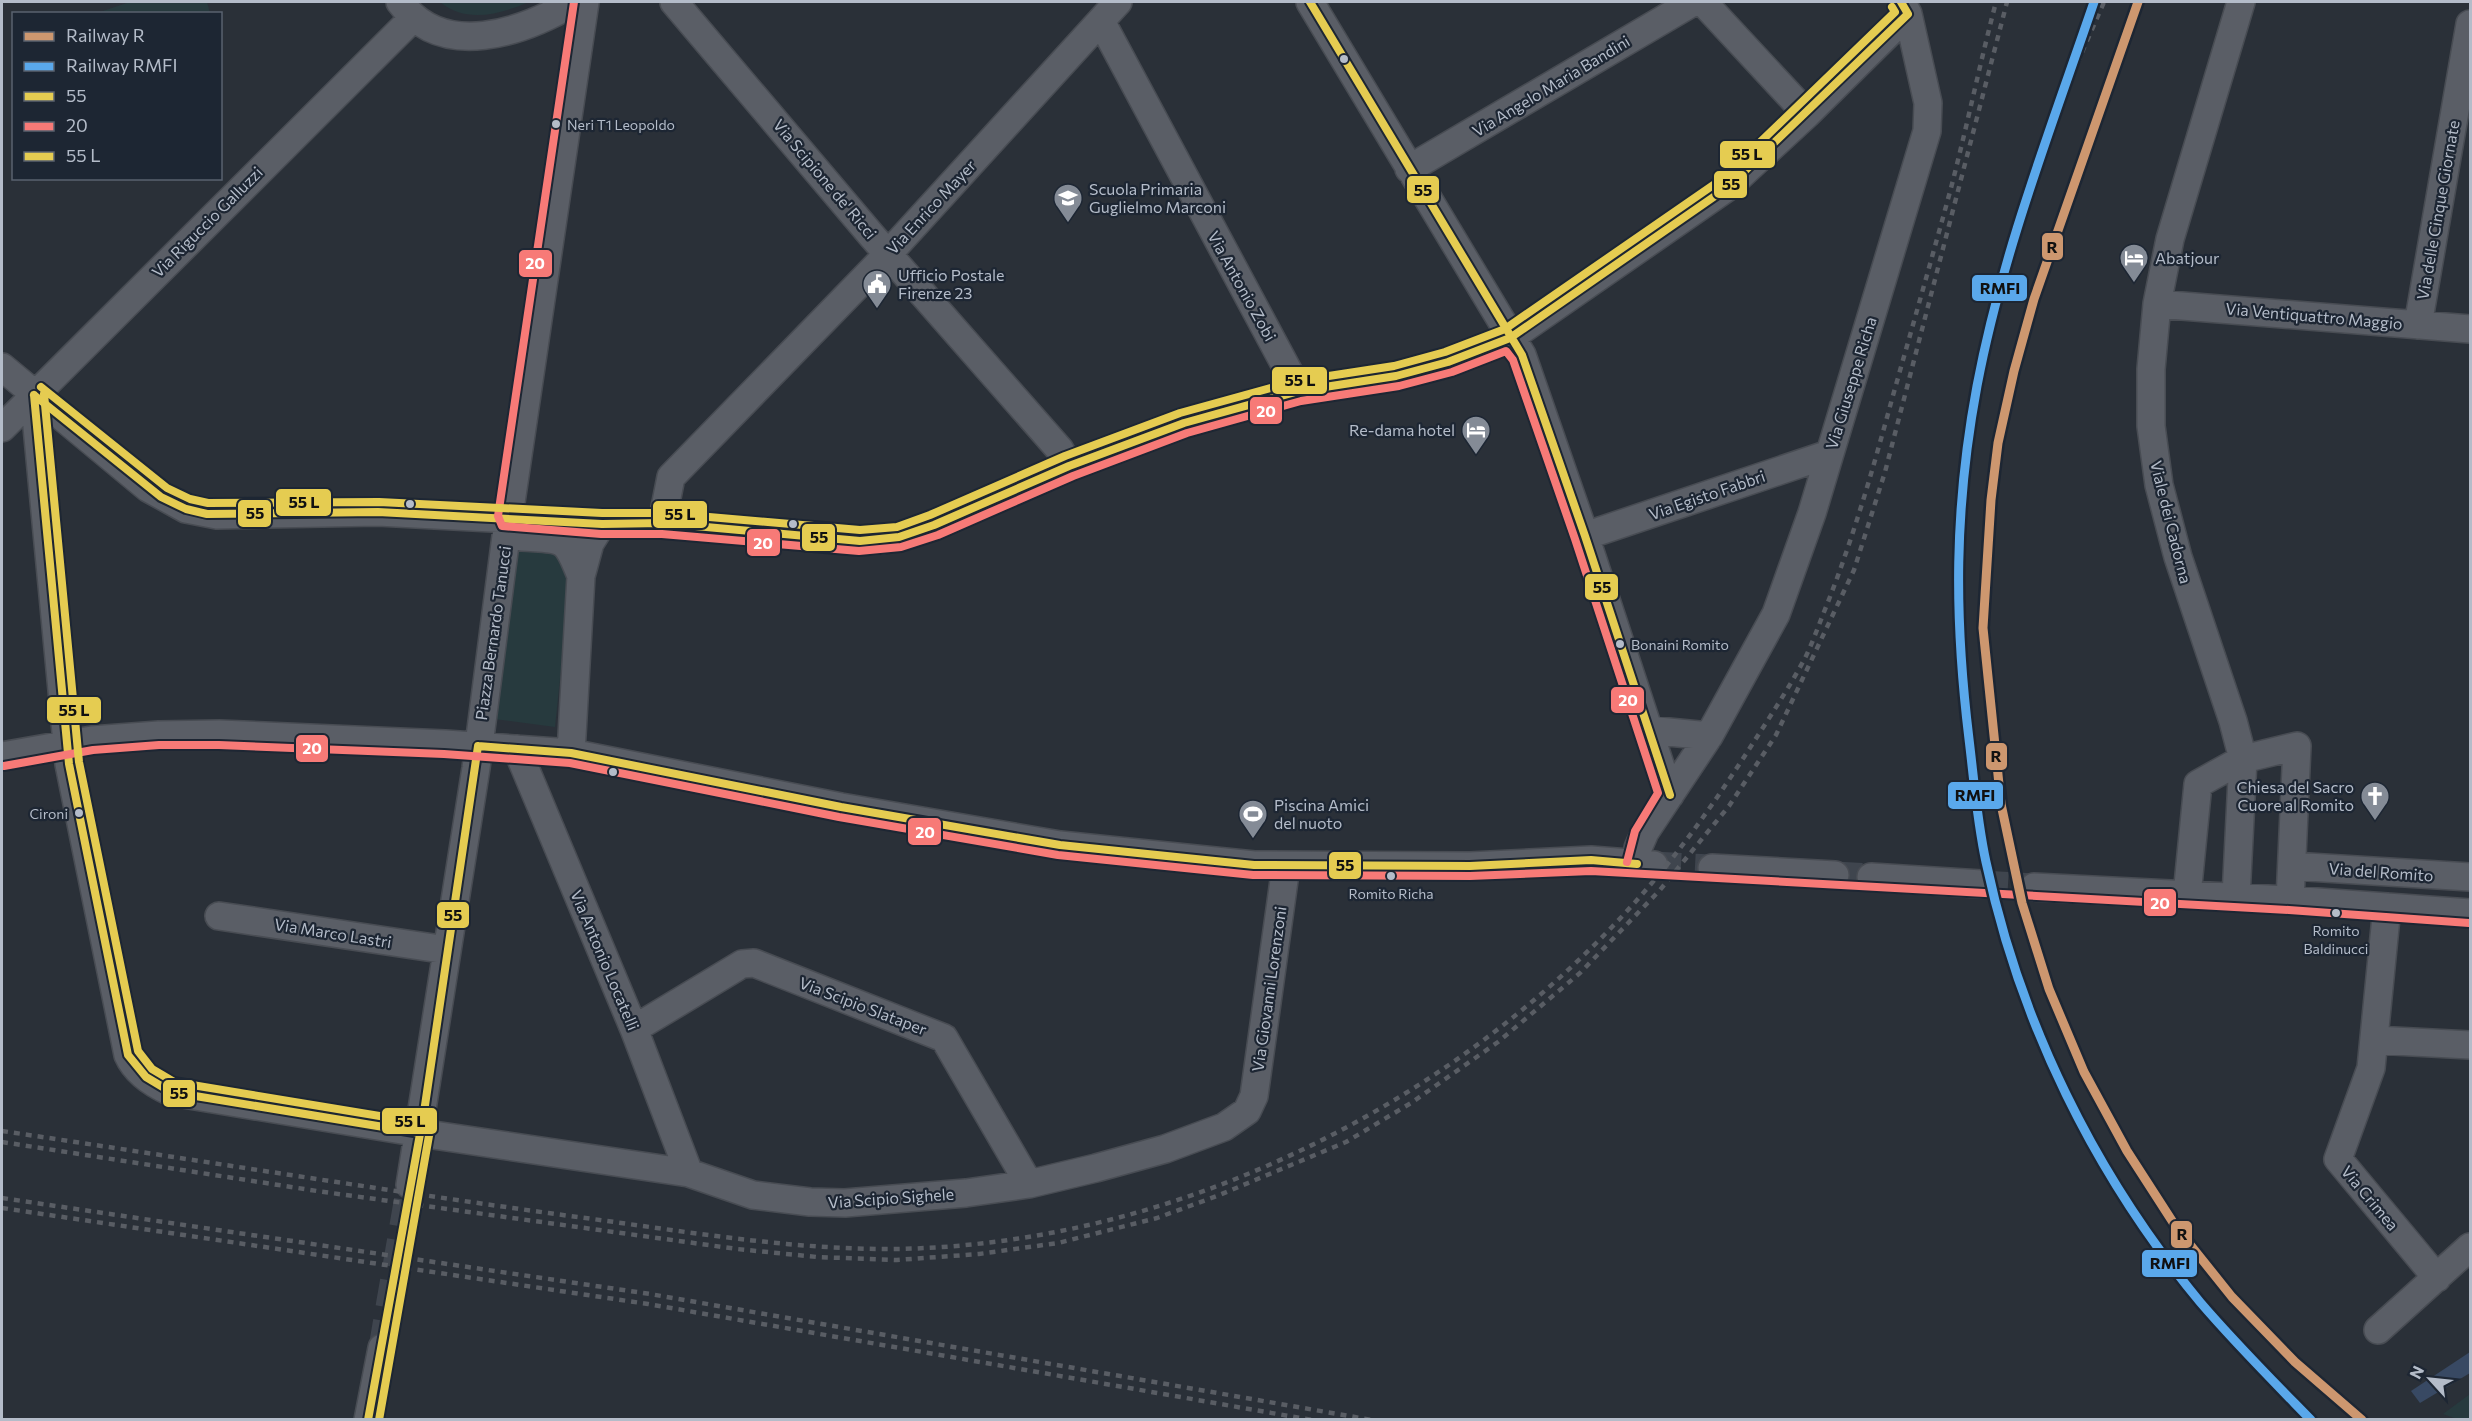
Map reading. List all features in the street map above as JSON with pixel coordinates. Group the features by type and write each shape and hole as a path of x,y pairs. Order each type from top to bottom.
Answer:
{"street":[{"path":"406,10 442,32 468,36 497,35 528,25 574,2"},
{"path":"507,527 585,2"},
{"name":"Via Scipione de' Ricci","path":"674,2 888,254 1052,441 1069,466"},
{"path":"1311,2 1522,355 1586,536 1670,795"},
{"name":"Via Angelo Maria Bandini","path":"1409,169 1693,2"},
{"path":"1703,2 1807,114"},
{"name":"Viale dei Cadorna","path":"2236,897 2243,759 2233,721 2178,557 2159,485 2151,426 2151,369 2157,304 2170,239 2241,2"},
{"path":"2,367 154,492 173,503 198,512 217,515 378,512 507,527 662,523 844,540 880,540 910,534 934,525 1069,466 1184,423 1299,391 1396,375 1448,362 1510,338 1728,187 1807,114 1904,8"},
{"name":"Via Giuseppe Richa","path":"1287,866 1470,866 1591,860 1645,865 1638,848 1645,832 1709,736 1776,614 1797,559 1908,199 1927,130 1928,103 1904,8"},
{"name":"Via Riguccio Galluzzi","path":"2,428 406,10"},
{"name":"Via Enrico Mayer","path":"662,523 671,477 888,254 1109,11"},
{"name":"Via Antonio Zobi","path":"1109,11 1299,391"},
{"name":"Via delle Cinque Giornate","path":"2418,325 2470,24"},
{"name":"Via Ventiquattro Maggio","path":"2157,304 2470,329"},
{"name":"Via Scipio Sighele","path":"34,395 69,764 128,1055 136,1068 157,1085 171,1092 420,1133 689,1173 742,1193 820,1203 861,1203 966,1193 1029,1184 1165,1149 1224,1128 1247,1110"},
{"name":"Via Egisto Fabbri","path":"1586,536 1829,454"},
{"name":"Piazza Bernardo Tanucci","path":"571,753 581,576 590,543 602,524"},
{"name":"Piazza Bernardo Tanucci","path":"410,1185 420,1133 478,746 507,527 560,541 570,548 581,576"},
{"path":"1648,730 1709,736"},
{"path":"2,756 125,736 219,734 353,738 571,753 841,807 1060,845 1254,865 1287,866"},
{"path":"2187,895 2198,784 2243,759 2297,746 2290,900"},
{"name":"Via Antonio Locatelli","path":"517,749 634,1029 689,1173"},
{"name":"Via Giovanni Lorenzoni","path":"1247,1110 1254,1095 1287,866"},
{"name":"Via del Romito","path":"2292,866 2470,877"},
{"path":"1712,868 1835,875"},
{"path":"1871,877 1981,884"},
{"path":"2034,886 2290,900 2470,913"},
{"name":"Via Crimea","path":"2387,907 2371,1068 2338,1159 2437,1278"},
{"name":"Via Marco Lastri","path":"219,916 447,951"},
{"name":"Via Scipio Slataper","path":"634,1029 742,964 754,963 944,1038 1029,1184"},
{"path":"2375,1040 2470,1045"},
{"path":"2378,1330 2470,1247"},
{"path":"368,1419 382,1348"}],"green space":[{"path":"130,2 207,2 210,12 100,12"},
{"path":"440,2 529,2 495,13 472,15 450,9"},
{"path":"516,548 558,548 570,582 555,727 494,719"},
{"path":"2470,1394 2470,1419 2457,1419 2443,1414"}],"water":[{"path":"2470,1352 2470,1373 2420,1403 2411,1391"}],"tunnel":[{"path":"1654,865 1712,868"},
{"path":"1835,875 1871,877"},
{"path":"1981,884 2034,887"},
{"path":"382,1348 410,1185"}],"railway":[{"path":"2,1131 428,1196 692,1233 774,1243 897,1249 1003,1241 1109,1220 1212,1188 1312,1145 1406,1093 1496,1031 1577,961 1651,884 1690,836 1725,785 1805,658 1836,581 1870,478 1951,188 1996,2"},
{"path":"2,1142 317,1191 737,1249 817,1257 897,1260 979,1254 1058,1243 1157,1218 1217,1196 1346,1142 1411,1103 1498,1042 1580,973 1660,890 1729,806 1776,735 1854,570 1885,472 2007,2"},
{"path":"2058,107 2104,2"},
{"path":"2,1198 650,1294 1372,1420"},
{"path":"2,1208 648,1304 1312,1420"}],"rail line":[{"name":"RMFI","path":"2094,2 2045,144 2000,288 1987,337 1969,431 1960,519 1959,606 1964,694 1980,831 2001,922 2019,981 2066,1095 2095,1149 2127,1202 2162,1253 2200,1302 2311,1420"},
{"name":"R","path":"2138,2 2034,299 2014,371 1998,443 1991,500 1983,628 2001,804 2022,903 2049,989 2084,1072 2127,1151 2176,1227 2232,1297 2295,1362 2362,1420"}],"transit line":[{"name":"20","path":"574,2 498,516 502,526 601,534 662,534 859,551 901,547 938,535 1073,476 1187,433 1301,401 1399,386 1452,372 1506,351 1513,360 1575,539 1658,793 1635,831 1627,862"},
{"name":"55","path":"1310,2 1522,355 1585,536 1670,795"},
{"name":"55","path":"34,395 161,497 186,509 207,514 378,512 602,524 662,523 860,541 899,537 934,525 1069,466 1184,423 1299,391 1396,376 1448,362 1510,338 1728,187 1908,14 1901,2"},
{"path":"41,387 167,488 190,499 208,503 379,502 602,513 663,513 860,530 897,527 1065,456 1180,413 1296,381 1394,366 1445,352 1505,329 1722,179 1895,12 1892,7"},
{"path":"44,394 79,762 138,1051 152,1069 174,1082 422,1123 430,1130 379,1420"},
{"name":"55","path":"34,395 69,764 128,1055 146,1077 171,1092 420,1133"},
{"name":"20","path":"4,766 93,750 159,745 219,745 444,754 570,763 839,817 1058,855 1253,875 1470,876 1591,871 2289,910 2469,923"},
{"name":"55","path":"478,746 571,753 841,807 1060,845 1254,865 1470,866 1591,860 1637,864"},
{"name":"55","path":"368,1420 424,1112 478,746"}],"place":[{"name":"Neri T1 Leopoldo","path":"556,124"},
{"name":"Scuola Primaria Guglielmo Marconi","path":"1068,224"},
{"name":"Abatjour","path":"2134,284"},
{"name":"Ufficio Postale Firenze 23","path":"877,310"},
{"name":"Re-dama hotel","path":"1476,456"},
{"name":"Bonaini Romito","path":"1620,644"},
{"name":"Cironi","path":"79,813"},
{"name":"Chiesa del Sacro Cuore al Romito","path":"2375,822"},
{"name":"Piscina Amici del nuoto","path":"1253,840"},
{"name":"Romito Richa","path":"1391,876"},
{"name":"Romito Baldinucci","path":"2336,913"}]}
